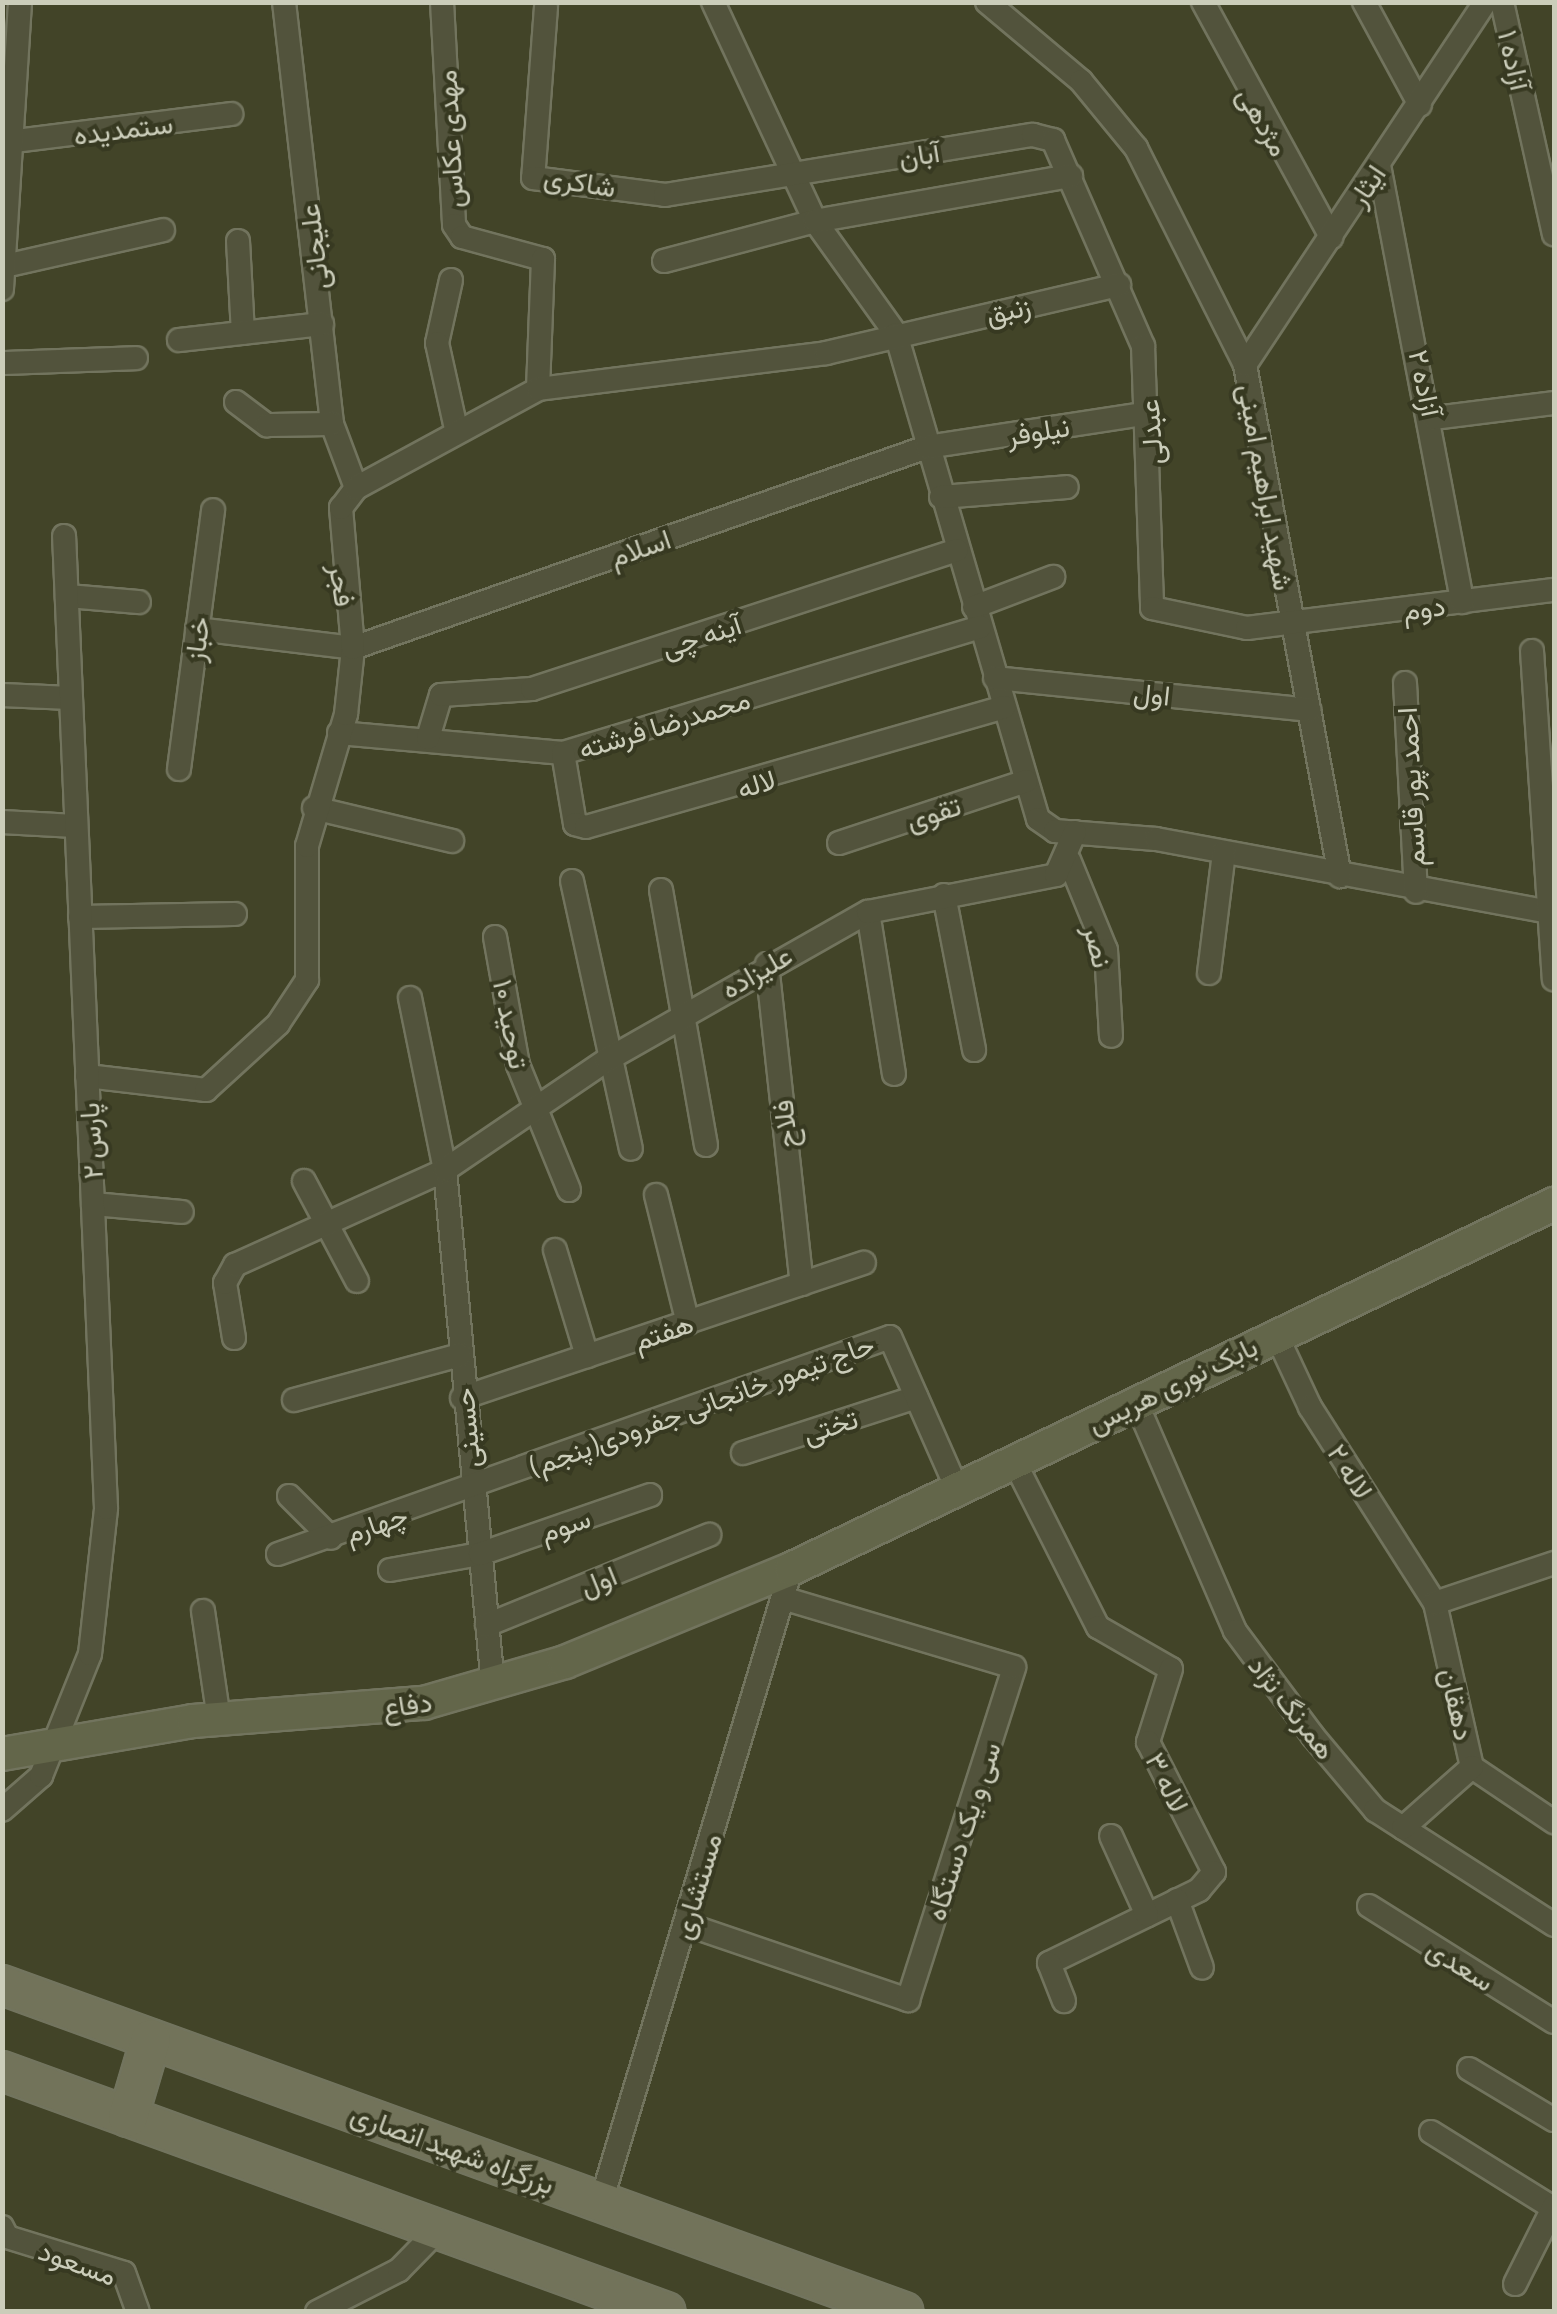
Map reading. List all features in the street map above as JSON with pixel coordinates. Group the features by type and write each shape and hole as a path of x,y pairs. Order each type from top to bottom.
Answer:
{"main road":[{"name":"بابک نوری هریس","path":"787,1584 957,1489 1554,1204"},
{"name":"دفاع","path":"2,1754 59,1740 218,1720 424,1703 493,1685 787,1584"},
{"name":"بزرگراه شهید انصاری","path":"2,1986 904,2312"},
{"path":"128,2116 151,2039"},
{"path":"2,2071 439,2229 625,2305 666,2312"}],"street":[{"path":"20,2 15,141 4,277 163,230"},
{"name":"علیجانی","path":"284,2 332,424 356,488"},
{"name":"مهدی عکاس","path":"442,2 454,225 462,237 544,260 538,389"},
{"path":"714,2 816,220 896,334 1038,819 1065,832 1224,853 1416,892 1549,912"},
{"name":"مژدهی","path":"1203,2 1331,237"},
{"path":"1364,2 1420,105"},
{"name":"ایثار","path":"1245,365 1485,2"},
{"name":"آزاده ۱","path":"1502,2 1554,234"},
{"name":"شهید ابراهیم امینی","path":"1003,7 1081,82 1136,148 1245,365 1340,876"},
{"name":"شاکری","path":"546,8 533,178 665,195 792,174"},
{"name":"ستمدیده","path":"15,141 231,114"},
{"name":"آبان","path":"792,174 1046,134"},
{"name":"عبدلی","path":"1046,134 1071,176 1142,346 1149,413 1152,608 1247,628 1293,624"},
{"name":"آزاده ۲","path":"1380,166 1434,418 1462,602"},
{"path":"664,260 816,220 1071,176"},
{"path":"238,240 243,333"},
{"path":"452,280 437,343 456,429"},
{"name":"زنبق","path":"896,334 1119,284"},
{"path":"179,340 322,324"},
{"path":"356,488 456,429 538,389 826,353 896,334"},
{"path":"2,363 136,358"},
{"path":"236,402 268,425 332,424"},
{"path":"1434,418 1554,403"},
{"name":"نیلوفر","path":"926,447 1149,413"},
{"name":"اسلام","path":"353,648 926,447"},
{"name":"فجر","path":"88,1076 206,1090 278,1024 308,980 314,808 339,733 353,648 337,546 340,508 356,488"},
{"path":"941,496 1067,488"},
{"name":"خباز","path":"179,769 213,510"},
{"name":"پارس ۲","path":"2,1810 40,1776 59,1740 90,1654 106,1508 64,536"},
{"name":"آینه چی","path":"428,738 441,696 532,690 957,550"},
{"name":"محمدرضا فرشته","path":"339,733 563,753 977,617 1053,577"},
{"name":"دوم","path":"1293,624 1554,590"},
{"path":"67,596 138,602"},
{"path":"198,629 353,648"},
{"path":"1532,651 1554,978"},
{"name":"اول","path":"995,678 1308,710"},
{"name":"احمد پور قاسم","path":"1405,683 1416,892"},
{"path":"2,695 70,698"},
{"name":"لاله","path":"563,753 575,824 586,827 1004,708"},
{"name":"تقوی","path":"839,843 1026,781"},
{"path":"314,808 452,841"},
{"path":"2,822 75,826"},
{"path":"1065,832 1069,860"},
{"path":"1210,973 1224,853"},
{"name":"علیزاده","path":"234,1338 226,1275 446,1170 607,1060 766,964 868,912 1056,875 1069,860"},
{"name":"نصر","path":"1069,860 1106,950 1111,1036"},
{"path":"572,881 607,1060 631,1149"},
{"path":"661,890 706,1146"},
{"path":"944,895 974,1050"},
{"path":"868,912 894,1074"},
{"path":"80,917 236,914"},
{"name":"توحید ۱۰","path":"495,937 533,1109 569,1190"},
{"name":"فلاح","path":"766,964 802,1284"},
{"path":"410,998 446,1170"},
{"name":"علیزاده","path":"389,1196 446,1170"},
{"name":"حسینی","path":"446,1170 462,1398 493,1685"},
{"path":"304,1181 334,1222 357,1281"},
{"path":"656,1195 688,1322"},
{"path":"93,1204 182,1212"},
{"path":"556,1250 587,1356"},
{"name":"هفتم","path":"462,1398 864,1263"},
{"name":"لاله ۲","path":"1276,1334 1310,1407 1435,1603"},
{"name":"حاج تیمور خانجانی جفرودی(پنجم)","path":"471,1486 890,1337 957,1489"},
{"path":"294,1400 460,1355"},
{"name":"تختی","path":"743,1452 916,1397"},
{"name":"همرنگ نژاد","path":"1136,1402 1236,1631 1375,1810 1554,1925"},
{"name":"لاله ۳","path":"1014,1461 1098,1627 1171,1669 1148,1742 1214,1872 1177,1900 1049,1964 1064,2001"},
{"name":"چهارم","path":"278,1554 471,1486"},
{"name":"سوم","path":"480,1554 650,1494"},
{"path":"289,1496 331,1538"},
{"name":"اول","path":"487,1625 708,1536"},
{"path":"390,1570 480,1554"},
{"path":"1435,1603 1554,1563"},
{"name":"سی و یک دستگاه","path":"685,1924 908,2000 1014,1667 787,1584"},
{"name":"مستشاری","path":"602,2202 787,1584"},
{"name":"دهقان","path":"1435,1603 1472,1767 1554,1822"},
{"path":"203,1611 218,1720"},
{"path":"1404,1828 1472,1767"},
{"path":"1111,1836 1148,1915"},
{"path":"1177,1900 1202,1968"},
{"name":"سعدی","path":"1369,1906 1554,2022"},
{"path":"1469,2069 1554,2120"},
{"path":"1431,2132 1554,2207 1515,2284"},
{"name":"مسعود","path":"2,2227 7,2237 124,2273 138,2312"},
{"path":"316,2312 399,2270 439,2229"}]}
